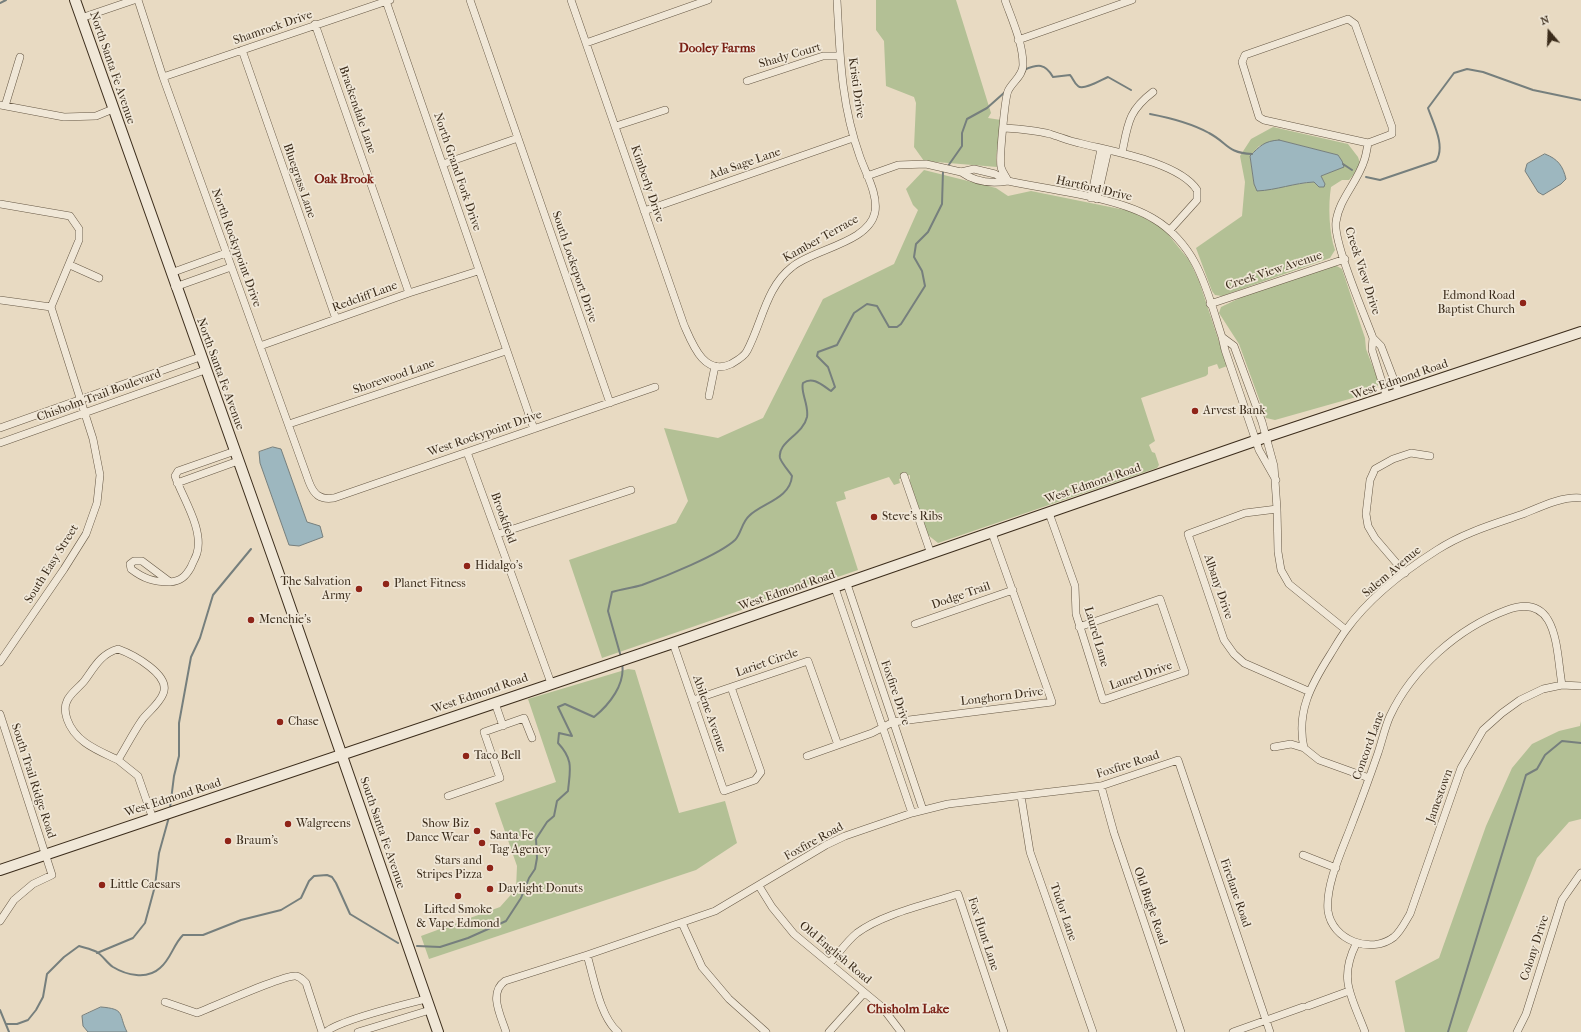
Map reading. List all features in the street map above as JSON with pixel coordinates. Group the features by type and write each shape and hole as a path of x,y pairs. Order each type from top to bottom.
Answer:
{"main road":[{"name":"North Santa Fe Avenue","path":"75,0 170,273 342,756"},
{"name":"West Edmond Road","path":"0,870 342,756 551,683 847,584 1266,437 1387,398 1581,332"},
{"name":"South Santa Fe Avenue","path":"342,756 438,1032"}],"street":[{"path":"81,18 134,0"},
{"name":"North Rockypoint Drive","path":"138,0 163,77 313,492 321,498"},
{"name":"South Lockeport Drive","path":"470,0 610,403"},
{"name":"Kimberly Drive","path":"571,0 694,350 701,358 715,366"},
{"path":"586,43 708,0"},
{"name":"Kristi Drive","path":"837,0 842,88 853,138 867,176"},
{"path":"1004,0 1018,40 1023,66 1020,75 1009,89 1005,100 1004,128 1000,154 1001,167 1008,181"},
{"path":"1018,40 1132,0"},
{"name":"Shamrock Drive","path":"163,77 315,24 388,1"},
{"name":"North Grand Fork Drive","path":"388,1 478,271 534,429"},
{"path":"1348,19 1355,24 1392,127 1392,134 1368,144 1264,120 1259,116 1242,62 1245,55 1348,19"},
{"name":"Brackendale Lane","path":"315,24 409,293"},
{"name":"Bluegrass Lane","path":"242,50 336,319"},
{"name":"Shady Court","path":"747,81 823,56 840,56"},
{"path":"20,57 3,105 64,117 96,116 113,109"},
{"path":"1122,153 1128,122 1132,114 1140,103 1153,92"},
{"path":"616,126 665,110"},
{"path":"1004,128 1028,129 1104,150 1122,153 1169,169 1186,179 1197,190 1197,200 1170,230"},
{"path":"443,164 518,138"},
{"name":"Ada Sage Lane","path":"644,211 853,138"},
{"name":"Creek View Drive","path":"1368,144 1364,162 1345,195 1336,222 1337,235 1373,338 1372,350 1387,398"},
{"path":"1094,198 1104,150"},
{"name":"Hartford Drive","path":"867,176 898,166 912,164 926,164 961,172 974,169 995,174 1008,181 1094,198 1142,212 1170,230 1196,264 1256,441 1268,469 1276,480"},
{"name":"Kamber Terrace","path":"715,366 728,365 747,353 770,295 783,274 808,257 853,237 866,229 875,214 876,204 867,176"},
{"path":"0,204 70,216 79,230 79,240 70,265 51,307 0,300"},
{"path":"170,273 226,253"},
{"name":"Creek View Avenue","path":"1210,304 1345,259"},
{"path":"70,265 99,278"},
{"path":"176,287 231,267"},
{"name":"Redcliff Lane","path":"260,346 409,293 478,271"},
{"name":"South Easy Street","path":"0,662 75,552 86,534 98,503 100,475 94,439 51,307"},
{"name":"Hartford Drive","path":"1222,337 1234,346 1266,437 1274,466 1276,480 1278,552 1281,570 1284,577 1294,589 1346,630"},
{"name":"Creek View Drive","path":"1373,338 1381,346 1399,393"},
{"name":"Shorewood Lane","path":"289,424 506,350"},
{"name":"Chisholm Trail Boulevard","path":"0,428 200,357"},
{"path":"709,396 715,366"},
{"name":"Chisholm Trail Boulevard","path":"0,443 205,370"},
{"name":"West Rockypoint Drive","path":"321,498 334,498 655,387"},
{"name":"Brookfield","path":"466,452 498,534 551,683"},
{"path":"1405,572 1375,538 1368,526 1366,514 1370,480 1375,469 1393,459 1411,453 1430,456"},
{"path":"177,483 236,456"},
{"path":"170,582 142,561 134,561 130,564 131,569 148,580 156,582 170,582 176,582 184,577 197,553 197,534 184,496 174,476 178,471 236,456"},
{"path":"904,476 931,554"},
{"path":"498,534 631,490"},
{"name":"Salem Avenue","path":"1304,748 1301,734 1308,691 1346,630 1373,600 1405,572 1437,550 1484,527 1564,499 1581,498"},
{"name":"Albany Drive","path":"1277,509 1246,513 1188,534 1224,640 1234,654 1244,663 1308,691"},
{"name":"Laurel Lane","path":"1049,513 1075,586 1076,614 1079,627 1104,700"},
{"name":"Longhorn Drive","path":"807,756 872,733 894,722 1052,702 992,533"},
{"name":"Foxfire Drive","path":"847,584 923,810"},
{"name":"Foxfire Drive","path":"835,588 912,813"},
{"name":"Dodge Trail","path":"915,624 1013,590"},
{"name":"Laurel Drive","path":"1079,627 1160,599 1185,672 1104,700"},
{"name":"Concord Lane","path":"1356,944 1341,935 1333,925 1328,912 1329,896 1336,868 1390,716 1410,684 1432,658 1458,636 1486,620 1520,606 1539,609 1548,617 1553,630 1562,685"},
{"name":"Abilene Avenue","path":"673,643 724,791 755,780 761,772 731,687"},
{"path":"118,760 141,721 164,693 165,686 162,678 152,669 118,648 102,656 81,686 68,698 65,705 72,732 79,739 95,750 118,760 138,776 153,819"},
{"name":"Lariet Circle","path":"693,700 808,661 838,745"},
{"name":"Jamestown","path":"1356,944 1370,945 1393,938 1406,920 1462,768 1483,730 1502,713 1520,700 1543,688 1562,685 1581,686"},
{"path":"495,703 503,726"},
{"name":"South Trail Ridge Road","path":"0,714 52,875 33,884 14,900 1,921"},
{"path":"448,796 500,778 484,732 524,718 532,738"},
{"path":"1274,747 1290,744 1304,748 1319,760 1369,778"},
{"name":"Foxfire Road","path":"506,1032 496,995 498,986 505,981 587,955 715,911 817,850 845,836 912,813 948,804 1101,786 1178,760"},
{"name":"Firelane Road","path":"1178,760 1270,1032"},
{"name":"Old Bugle Road","path":"1101,786 1114,833 1181,1032"},
{"name":"Tudor Lane","path":"1021,796 1030,852 1093,1032"},
{"path":"1303,855 1336,868"},
{"name":"Colony Drive","path":"1517,1032 1526,1014 1562,900 1581,873"},
{"name":"Old English Road","path":"759,886 772,907 794,934 882,1007 901,1032"},
{"name":"Fox Hunt Lane","path":"830,963 856,934 865,928 880,920 958,894 1004,1032"},
{"path":"682,923 702,967 729,999 766,1032"},
{"path":"1356,944 1346,971 1349,991 1365,1032"},
{"path":"587,955 605,1014 612,1027 618,1032"},
{"path":"165,1002 197,1013 271,983 295,976 301,978 306,983 322,1032"},
{"path":"1233,1032 1349,991"},
{"path":"829,1032 864,992"},
{"path":"326,1032 332,1028 358,1018 426,999"},
{"path":"398,1006 406,1017"},
{"path":"358,1018 361,1031 430,1010"}],"green space":[{"path":"876,0 956,0 991,113 988,118 1001,120 996,158 997,167 924,161 914,147 916,103 914,97 886,86 884,41 876,30"},
{"path":"1273,127 1348,144 1358,157 1360,163 1349,180 1342,180 1331,187 1331,236 1335,250 1330,258 1222,296 1215,295 1212,291 1196,248 1242,216 1245,182 1240,156 1251,139","holes":["1279,140 1338,155 1342,161 1343,167 1321,176 1325,184 1314,182 1290,185 1254,184 1250,156 1259,146"]},
{"path":"924,170 996,188 1008,196 1031,191 1130,211 1162,227 1189,260 1199,281 1227,366 1219,369 1217,364 1208,367 1208,374 1206,376 1141,398 1155,441 1149,445 1152,452 1155,453 1159,465 1157,468 938,543 928,535 910,482 910,475 899,479 900,483 894,485 889,477 844,492 846,499 836,502 858,570 602,658 569,560 676,523 688,501 664,428 718,438 763,418 823,299 894,264 918,210 913,205 906,189"},
{"path":"1335,265 1342,269 1365,338 1366,349 1379,383 1374,392 1275,420 1266,418 1239,344 1219,313 1221,307 1244,296"},
{"path":"628,669 635,670 679,813 725,801 737,843 696,870 429,959 421,936 500,907 516,889 517,866 495,803 556,782 528,699"},
{"path":"1581,721 1581,819 1569,822 1537,858 1467,1032 1405,1032 1395,981 1439,958 1486,826 1512,768 1532,744 1559,731 1580,726"}],"water":[{"path":"1279,140 1338,155 1344,167 1321,176 1325,184 1324,187 1319,187 1314,182 1257,191 1254,184 1250,156 1263,145"},
{"path":"1545,154 1557,161 1563,170 1566,179 1561,184 1543,195 1538,192 1525,171 1527,164"},
{"path":"273,447 281,449 307,522 320,526 323,537 299,546 289,545 260,463 259,452"},
{"path":"101,1007 118,1011 127,1032 88,1032 83,1026 82,1016"}],"waterway":[{"path":"0,3 6,0"},
{"path":"1024,70 1041,66 1047,69 1053,77 1070,75 1080,87 1088,86 1108,77 1131,90"},
{"path":"1366,177 1380,180 1436,161 1440,148 1438,134 1428,108 1454,73 1467,69 1483,72 1533,90 1581,100"},
{"path":"948,166 962,146 962,133 967,119 987,108 1005,92"},
{"path":"1150,114 1195,126 1215,137 1232,150 1252,154"},
{"path":"1343,164 1352,170"},
{"path":"621,657 608,611 612,592 642,585 677,571 704,559 735,540 749,516 754,511 775,500 790,484 792,476 781,460 780,452 782,447 801,429 805,423 807,417 807,407 802,387 803,383 810,380 814,381 831,391 835,387 828,367 817,356 818,352 837,345 854,313 867,304 877,306 889,327 897,327 901,324 925,286 922,271 914,257 916,244 928,232 942,204 943,171"},
{"path":"170,808 174,776 179,756 179,723 191,657 200,638 213,595 251,549"},
{"path":"417,946 440,947 468,938 506,921 521,898 529,878 535,869 537,858 536,839 547,822 554,816 557,801 568,791 570,771 569,760 558,743 559,733 572,736 558,707 565,704 594,717 611,700 619,686 623,671 622,663"},
{"path":"1448,1032 1526,775 1537,769 1545,755 1562,741 1581,743"},
{"path":"97,953 133,938 145,923 155,886 159,853 169,817"},
{"path":"6,1024 17,1024 28,1020 36,1010 43,997 47,974 64,957 79,946 97,952 109,964 118,970 136,975 149,974 155,972 164,964 183,935 203,935 241,920 281,910 301,898 309,881 314,876 327,875 332,877 350,914 398,943"},
{"path":"0,1010 9,1032"}],"place":[{"name":"Edmond Road Baptist Church","path":"1523,303"},
{"name":"Arvest Bank","path":"1195,411"},
{"name":"Steve's Ribs","path":"874,517"},
{"name":"Hidalgo's","path":"467,566"},
{"name":"Planet Fitness","path":"386,584"},
{"name":"The Salvation Army","path":"359,589"},
{"name":"Menchie's","path":"251,620"},
{"name":"Chase","path":"280,722"},
{"name":"Taco Bell","path":"466,756"},
{"name":"Walgreens","path":"288,824"},
{"name":"Show Biz Dance Wear","path":"477,831"},
{"name":"Braum's","path":"228,841"},
{"name":"Santa Fe Tag Agency","path":"482,843"},
{"name":"Stars and Stripes Pizza","path":"490,868"},
{"name":"Little Caesars","path":"102,885"},
{"name":"Daylight Donuts","path":"490,889"},
{"name":"Lifted Smoke & Vape Edmond","path":"458,896"}],"district":[{"name":"Dooley Farms","path":"717,49"},
{"name":"Oak Brook","path":"344,180"},
{"name":"Chisholm Lake","path":"908,1010"}]}
